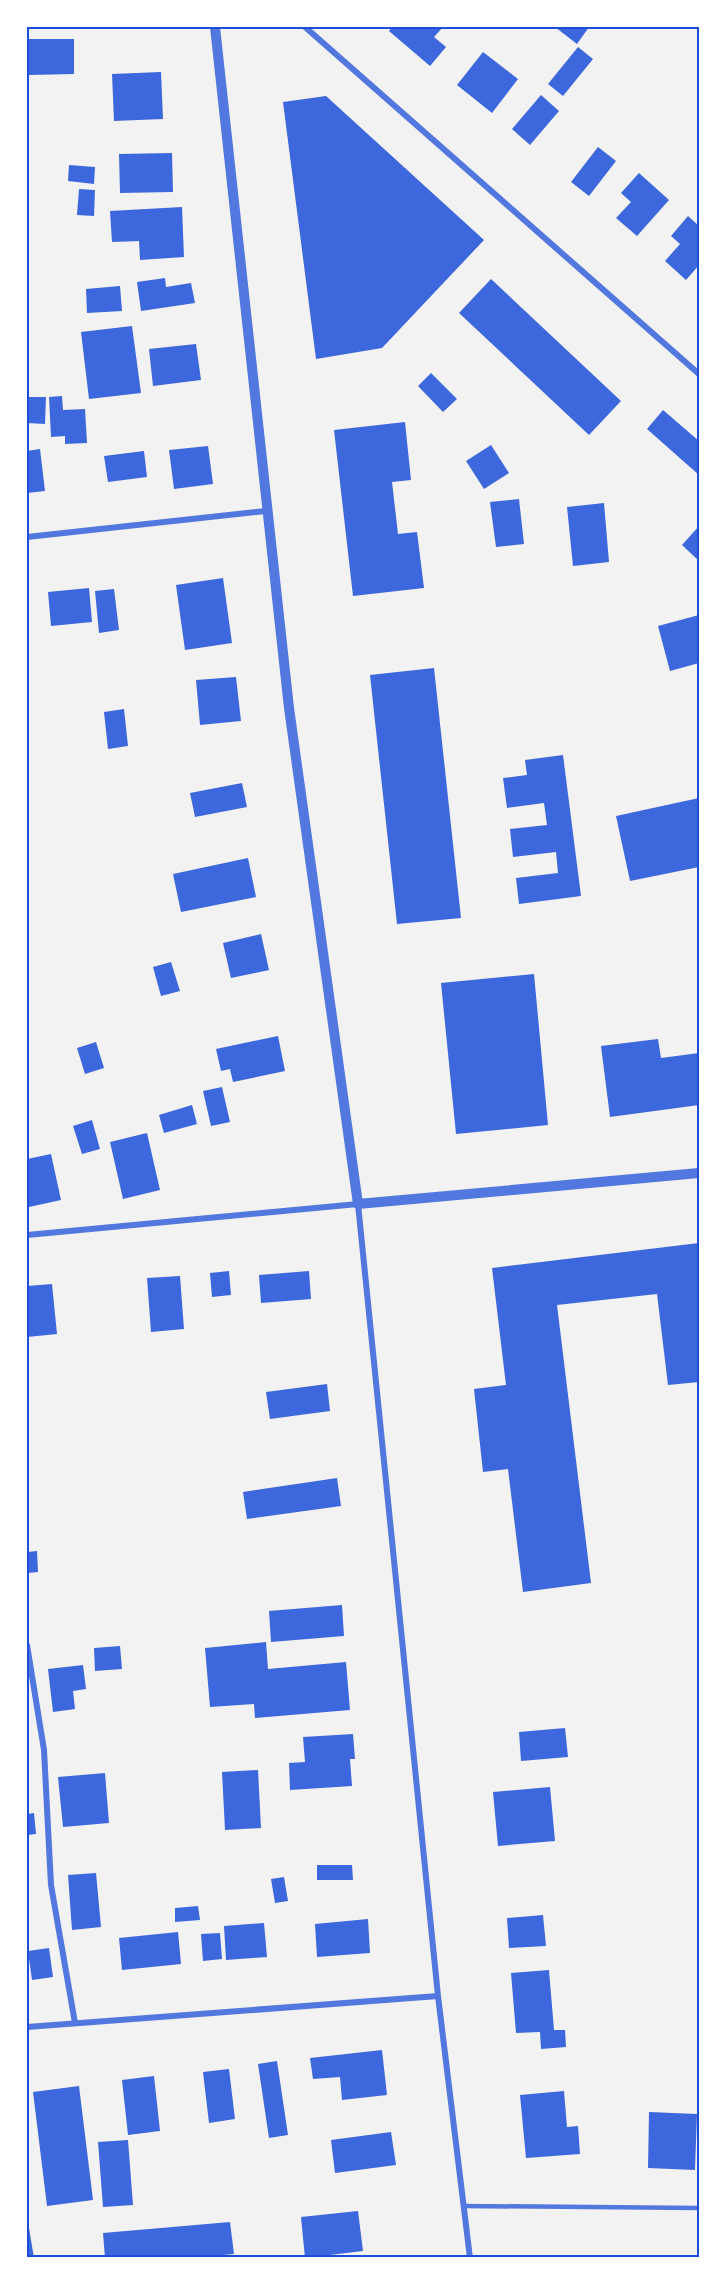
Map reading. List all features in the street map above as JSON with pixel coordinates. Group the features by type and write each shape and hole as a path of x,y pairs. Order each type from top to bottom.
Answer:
{"street":[{"path":"215,27 289,708 358,1204 438,1996 470,2258"},
{"path":"305,27 699,374"},
{"path":"27,537 266,511"},
{"path":"27,1235 699,1173"},
{"path":"27,1645 44,1750 51,1885 75,2023"},
{"path":"27,2027 438,1996"}],"lane":[{"path":"464,2205 699,2208"}],"building":[{"path":"392,27 443,27 434,37 446,47 430,66 389,31"},
{"path":"555,27 589,27 577,44"},
{"path":"29,39 74,39 74,74 29,75"},
{"path":"578,47 593,59 563,96 548,84"},
{"path":"483,52 518,79 492,113 457,85"},
{"path":"161,72 163,119 114,121 112,74"},
{"path":"541,95 559,111 530,145 512,129"},
{"path":"326,96 484,240 382,348 316,359 283,102"},
{"path":"598,147 616,161 589,196 571,182"},
{"path":"172,153 173,192 120,193 119,154"},
{"path":"69,165 95,167 94,184 68,181"},
{"path":"639,173 669,200 637,236 616,218 631,202 621,193"},
{"path":"79,189 95,190 94,216 77,215"},
{"path":"182,207 184,257 140,260 139,241 112,242 110,211"},
{"path":"688,216 699,226 699,265 686,280 665,261 680,244 671,236"},
{"path":"165,278 166,287 191,283 195,303 141,311 137,282"},
{"path":"491,279 621,401 589,435 459,313"},
{"path":"120,286 122,311 87,313 86,289"},
{"path":"132,326 141,393 89,399 81,332"},
{"path":"196,344 201,380 153,386 149,349"},
{"path":"431,373 457,399 443,412 418,386"},
{"path":"62,396 63,410 85,409 87,443 65,444 65,436 51,437 49,397"},
{"path":"27,397 46,397 45,424 27,423"},
{"path":"663,410 699,441 699,475 647,429"},
{"path":"405,422 411,480 392,482 398,534 417,532 424,588 353,596 334,430"},
{"path":"491,445 509,473 484,489 466,461"},
{"path":"208,446 213,484 174,489 169,450"},
{"path":"40,449 45,491 27,493 27,451"},
{"path":"144,451 147,477 108,482 104,456"},
{"path":"519,499 524,544 496,547 490,502"},
{"path":"604,503 609,562 573,566 567,507"},
{"path":"699,526 699,561 682,545"},
{"path":"223,578 232,643 185,650 176,585"},
{"path":"89,588 92,622 51,626 48,592"},
{"path":"114,589 119,630 99,633 95,591"},
{"path":"699,615 699,663 670,671 658,626"},
{"path":"434,668 461,918 397,924 370,675"},
{"path":"236,677 241,721 200,725 196,680"},
{"path":"124,709 128,746 108,749 104,712"},
{"path":"563,755 581,896 519,904 516,878 558,873 556,852 513,857 510,829 547,825 544,803 507,808 503,778 527,775 525,760"},
{"path":"242,783 247,807 195,817 190,793"},
{"path":"699,798 699,867 630,881 616,816"},
{"path":"248,858 256,897 181,912 173,874"},
{"path":"261,934 269,970 231,978 223,943"},
{"path":"171,962 180,991 161,996 153,967"},
{"path":"534,974 548,1125 456,1134 441,983"},
{"path":"278,1036 285,1071 233,1082 230,1069 221,1071 216,1049"},
{"path":"658,1039 661,1058 699,1053 699,1105 610,1117 601,1046"},
{"path":"96,1042 104,1068 85,1074 77,1048"},
{"path":"222,1087 230,1122 211,1126 203,1091"},
{"path":"192,1105 197,1124 164,1133 159,1115"},
{"path":"92,1120 100,1149 82,1154 73,1126"},
{"path":"147,1133 160,1190 123,1199 110,1142"},
{"path":"51,1154 61,1200 29,1207 27,1159"},
{"path":"699,1243 699,1382 668,1385 657,1294 557,1305 591,1583 523,1592 508,1469 483,1472 474,1389 506,1385 492,1268"},
{"path":"229,1271 231,1295 212,1297 210,1273"},
{"path":"309,1271 311,1299 261,1303 259,1275"},
{"path":"180,1276 184,1329 151,1332 147,1278"},
{"path":"52,1284 57,1334 27,1337 27,1286"},
{"path":"327,1384 330,1411 270,1419 266,1392"},
{"path":"337,1478 341,1506 247,1519 243,1492"},
{"path":"37,1551 38,1572 27,1573 27,1552"},
{"path":"342,1605 344,1636 271,1642 269,1611"},
{"path":"266,1642 268,1669 346,1662 350,1710 255,1718 254,1704 210,1707 205,1648"},
{"path":"120,1646 122,1669 95,1671 94,1648"},
{"path":"83,1665 86,1689 73,1691 75,1709 53,1712 48,1669"},
{"path":"565,1728 568,1757 521,1761 519,1732"},
{"path":"353,1734 355,1759 350,1759 352,1786 290,1790 289,1763 305,1762 303,1737"},
{"path":"258,1770 261,1828 225,1830 222,1772"},
{"path":"105,1773 109,1823 63,1827 58,1777"},
{"path":"550,1787 555,1841 498,1846 493,1792"},
{"path":"34,1813 36,1834 27,1835 27,1814"},
{"path":"317,1865 352,1865 353,1880 317,1880"},
{"path":"96,1873 101,1927 72,1930 68,1875"},
{"path":"284,1877 288,1901 275,1903 271,1879"},
{"path":"198,1906 200,1920 175,1922 175,1908"},
{"path":"543,1915 546,1946 509,1948 507,1918"},
{"path":"368,1919 370,1953 317,1957 315,1924"},
{"path":"264,1923 267,1957 226,1960 224,1926"},
{"path":"178,1932 181,1964 122,1970 119,1938"},
{"path":"220,1933 222,1959 203,1961 201,1934"},
{"path":"49,1948 53,1977 32,1980 28,1951"},
{"path":"549,1970 554,2030 565,2030 566,2047 541,2049 540,2032 516,2033 511,1973"},
{"path":"382,2050 387,2095 342,2100 340,2077 313,2079 310,2058"},
{"path":"277,2061 288,2135 269,2138 258,2064"},
{"path":"229,2069 235,2119 209,2123 203,2072"},
{"path":"154,2076 160,2131 128,2135 122,2080"},
{"path":"79,2086 93,2200 47,2206 33,2092"},
{"path":"564,2091 567,2127 578,2126 580,2154 526,2158 520,2095"},
{"path":"649,2112 697,2114 695,2170 648,2168"},
{"path":"391,2132 396,2165 335,2173 331,2140"},
{"path":"128,2140 133,2205 103,2207 98,2142"},
{"path":"358,2211 363,2251 305,2258 301,2217"},
{"path":"28,2222 34,2258 27,2258"},
{"path":"230,2222 234,2254 191,2258 105,2258 103,2233"}]}
